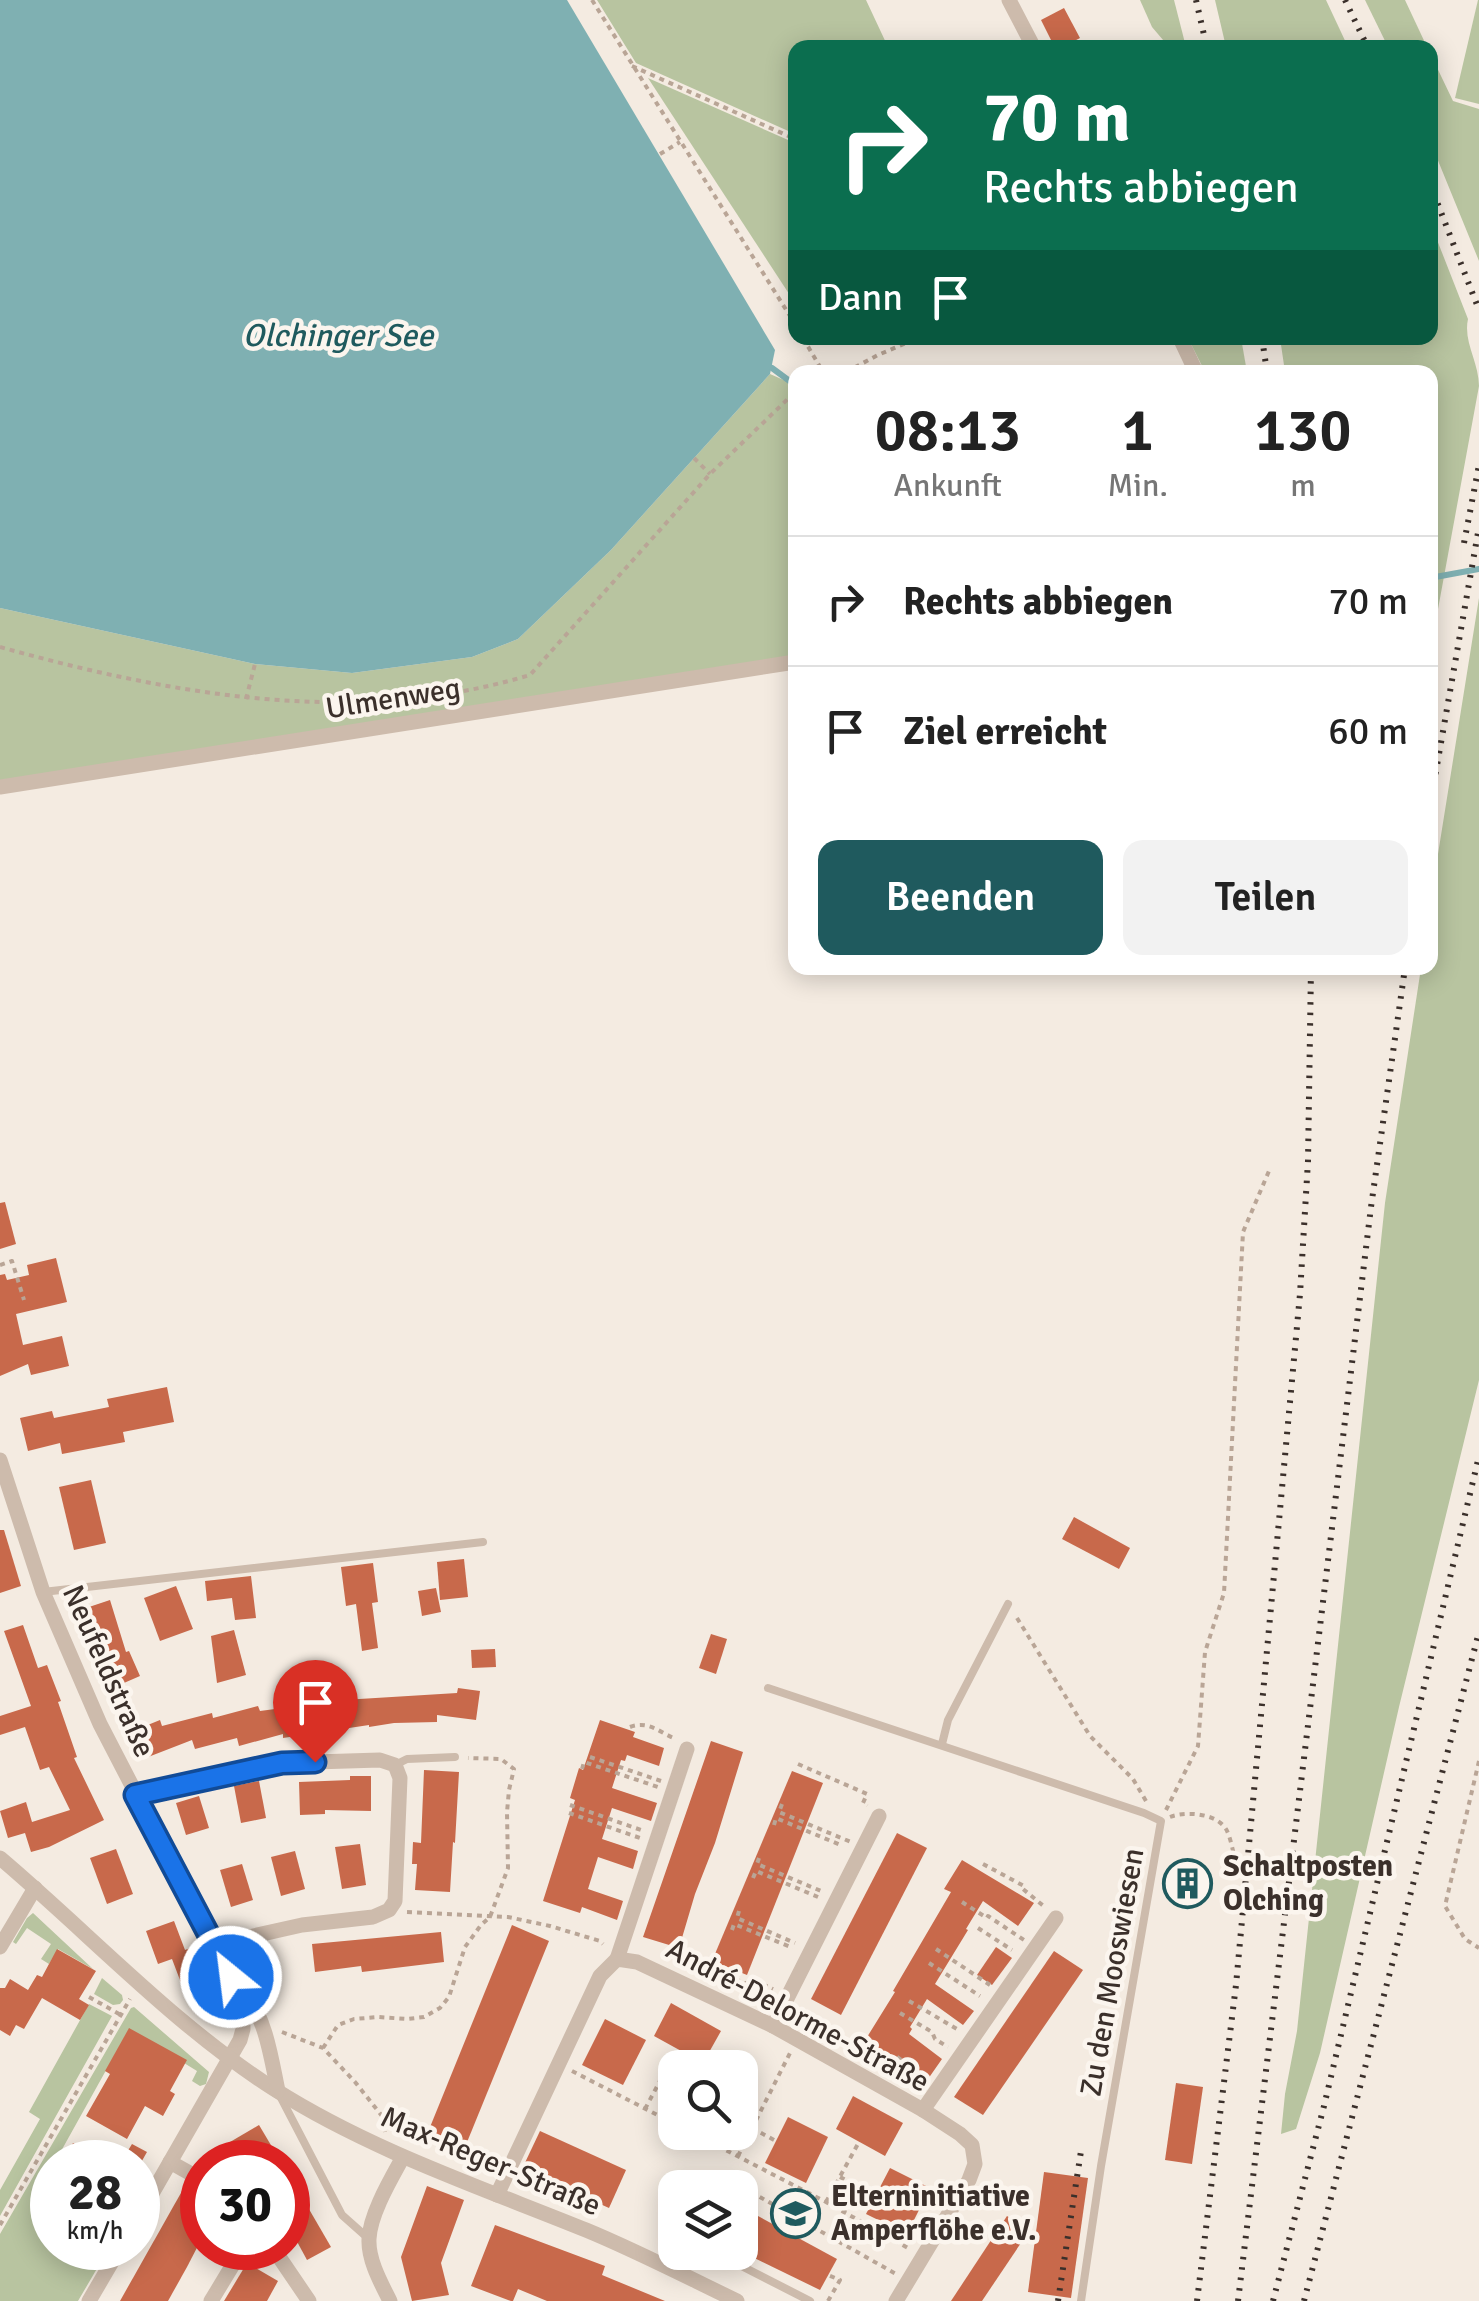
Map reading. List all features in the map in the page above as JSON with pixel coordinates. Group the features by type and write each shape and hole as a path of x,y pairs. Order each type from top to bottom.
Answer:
{"street":[{"path":"1009,0 1030,40"},
{"name":"Ulmenweg","path":"0,787 788,663"},
{"name":"Neufeldstraße","path":"0,1460 43,1592 100,1724 244,2009 243,2029 230,2060 160,2180"},
{"path":"617,1958 687,1749"},
{"path":"135,1795 282,1763 380,1760 395,1765 400,1778 395,1901 388,1910 373,1917 302,1925 213,1945"},
{"path":"773,2026 879,1816"},
{"name":"Max-Reger-Straße","path":"0,1858 230,2060 278,2091 383,2148 592,2232 738,2301"},
{"path":"0,1947 35,1888"},
{"path":"923,2110 1056,1918"},
{"name":"André-Delorme-Straße","path":"497,2195 600,1976 617,1958 637,1962 773,2026 923,2110 972,2144 975,2164 969,2180 896,2301"},
{"path":"231,1977 248,1996 263,2030 278,2091"},
{"path":"390,2301 374,2265 369,2239 378,2204 403,2157"},
{"path":"170,2162 180,2168"},
{"path":"89,2301 107,2270"},
{"path":"211,2301 229,2270"},
{"path":"288,2270 309,2301"}],"lane":[{"path":"43,1592 483,1542"},
{"path":"942,1744 948,1720 1008,1604"},
{"name":"Zu den Mooswiesen","path":"768,1688 1161,1821 1081,2301"},
{"path":"395,1765 407,1759 455,1757"},
{"path":"278,2091 342,2216 369,2239"},
{"path":"749,2270 810,2301"}],"path":[{"path":"592,0 788,313"},
{"path":"632,66 788,135"},
{"path":"660,154 680,142"},
{"path":"859,365 902,345"},
{"path":"0,647 84,670 246,699 372,703 430,696 530,675 710,474 788,398"},
{"path":"694,458 710,474"},
{"path":"246,699 255,664"},
{"path":"1161,1821 1198,1746 1205,1652 1224,1593 1243,1232 1269,1170"},
{"path":"0,1265 12,1261 24,1300"},
{"path":"1008,1604 1090,1736 1133,1780 1161,1821"},
{"path":"630,1727 640,1724 661,1730 684,1742 687,1749"},
{"path":"590,1756 674,1789"},
{"path":"323,2048 338,2025 354,2018 406,2019 440,2008 449,1996 465,1947 490,1916 508,1868 507,1812 514,1769 501,1760 455,1757"},
{"path":"1479,1761 1445,1906 1465,1939 1479,1948"},
{"path":"582,1769 584,1762 674,1789"},
{"path":"798,1764 867,1794 863,1803 879,1816"},
{"path":"782,1804 780,1812 861,1851"},
{"path":"570,1805 656,1840"},
{"path":"569,1813 656,1840"},
{"path":"1161,1821 1176,1814 1212,1817 1226,1829 1234,1854"},
{"path":"774,1825 776,1818 861,1851"},
{"path":"759,1858 757,1864 835,1900"},
{"path":"983,1864 1024,1886 1056,1918"},
{"path":"753,1878 756,1871 835,1900"},
{"path":"962,1902 988,1916 1032,1954"},
{"path":"388,1910 508,1917 600,1941 617,1958"},
{"path":"739,1911 737,1918 810,1952"},
{"path":"732,1930 734,1924 810,1952"},
{"path":"978,1928 1032,1954"},
{"path":"936,1948 1000,2000"},
{"path":"718,1963 715,1971 754,1987 762,1984 789,1998"},
{"path":"929,1964 1000,2000"},
{"path":"0,2225 140,1982"},
{"path":"90,1997 121,2014"},
{"path":"910,2000 972,2039"},
{"path":"900,2013 932,2032 935,2039 960,2056"},
{"path":"263,2030 277,2030 323,2048 382,2116 386,2129 383,2148"},
{"path":"758,2116 797,2040"},
{"path":"897,2057 939,2087"},
{"path":"558,2065 658,2116"},
{"path":"645,2109 658,2085"},
{"path":"758,2131 776,2141"},
{"path":"826,2202 859,2142"},
{"path":"726,2150 923,2257"},
{"path":"738,2156 741,2150"},
{"path":"840,2177 876,2196"},
{"path":"844,2212 857,2186"},
{"path":"758,2196 908,2282"},
{"path":"828,2275 840,2280 828,2301"}],"green space":[{"path":"597,0 866,0 885,40 788,40 788,131 636,63"},
{"path":"1140,0 1174,0 1184,40 1163,40 1152,27"},
{"path":"1215,0 1326,0 1345,40 1224,40"},
{"path":"1365,0 1405,0 1424,40 1385,40"},
{"path":"1479,0 1479,104 1455,98"},
{"path":"1438,70 1453,101 1479,109 1479,261 1438,161"},
{"path":"648,78 788,140 788,292"},
{"path":"1438,242 1468,319 1479,386 1438,609 1438,365 1284,365 1281,345 1438,345"},
{"path":"1192,345 1242,345 1246,365 1202,365"},
{"path":"770,374 788,382 788,663 0,787 0,608 255,664 352,673 472,657 518,639 611,550"},
{"path":"1479,598 1479,1380 1320,2053 1296,2129 1281,2134 1297,2031 1385,1203 1420,975 1438,975 1438,854"},
{"path":"33,1913 93,1969 58,1949 49,1964 41,1959 51,1944 27,1928 16,1944 13,1942"},
{"path":"102,1978 122,1995 120,2004 113,2005 94,1994"},
{"path":"89,2004 112,2016 43,2140 30,2140 30,2162 0,2216 0,2190 40,2119 29,2112"},
{"path":"131,2008 209,2072 206,2084 200,2086 192,2081 197,2071 129,2029 67,2140 54,2140"},
{"path":"30,2182 30,2270 96,2270 78,2301 0,2301 0,2234"}],"water":[{"name":"Olchinger See","path":"0,0 567,0 775,350 770,374 611,550 518,639 472,657 352,673 255,664 0,608"}],"building":[{"path":"1064,8 1080,38 1051,40 1041,20"},
{"path":"5,1202 16,1244 0,1249 0,1203"},
{"path":"56,1258 67,1302 16,1314 23,1345 62,1336 69,1366 31,1375 28,1364 0,1376 0,1275 5,1274 7,1280 29,1275 27,1265"},
{"path":"167,1387 174,1422 123,1432 125,1442 62,1454 60,1443 28,1451 20,1418 52,1411 54,1418 109,1407 107,1399"},
{"path":"91,1480 106,1543 74,1550 59,1487"},
{"path":"1074,1517 1130,1548 1119,1569 1062,1539"},
{"path":"0,1530 4,1530 21,1586 0,1593"},
{"path":"464,1559 468,1597 440,1600 437,1562"},
{"path":"373,1563 378,1602 372,1603 378,1648 362,1651 356,1604 346,1606 341,1567"},
{"path":"251,1576 256,1618 235,1620 232,1598 207,1601 205,1581"},
{"path":"176,1586 193,1629 160,1641 144,1598"},
{"path":"436,1588 441,1612 422,1616 418,1591"},
{"path":"110,1600 126,1652 129,1651 140,1676 117,1686 97,1640 93,1642 83,1609"},
{"path":"23,1625 38,1668 47,1665 61,1701 58,1702 77,1757 74,1758 104,1820 31,1852 25,1833 8,1838 0,1811 26,1802 32,1822 70,1810 49,1767 40,1770 25,1727 0,1735 0,1716 31,1706 4,1631"},
{"path":"234,1630 246,1675 217,1683 211,1636"},
{"path":"711,1634 727,1639 716,1674 699,1668"},
{"path":"495,1649 496,1667 472,1668 471,1650"},
{"path":"458,1688 480,1691 476,1720 437,1715 437,1722 369,1725 283,1738 283,1734 239,1746 237,1738 195,1749 192,1740 143,1759 133,1731 160,1720 162,1726 258,1706 260,1711 343,1700 457,1693"},
{"path":"600,1720 635,1732 633,1737 664,1748 659,1766 627,1755 625,1761 621,1760 612,1788 657,1803 651,1821 612,1808 602,1839 638,1851 633,1869 598,1857 588,1889 623,1901 617,1920 582,1907 580,1913 543,1901 575,1800 570,1798 579,1768 583,1770"},
{"path":"711,1741 743,1752 679,1948 643,1937"},
{"path":"424,1770 459,1772 450,1892 415,1890 417,1864 412,1864 413,1842 421,1843"},
{"path":"792,1771 823,1783 747,1975 712,1961"},
{"path":"350,1776 371,1776 371,1811 325,1810 325,1814 300,1815 299,1782 350,1780"},
{"path":"259,1781 266,1818 241,1823 234,1786"},
{"path":"199,1796 209,1828 186,1835 176,1803"},
{"path":"897,1833 927,1848 841,2015 811,1999"},
{"path":"360,1844 366,1885 342,1889 335,1847"},
{"path":"116,1849 133,1894 107,1904 90,1858"},
{"path":"295,1851 305,1889 281,1896 271,1857"},
{"path":"962,1860 1034,1903 1018,1926 983,1901 966,1929 935,1984 974,2011 963,2025 927,1999 910,2027 909,2034 942,2059 928,2079 895,2056 893,2059 864,2042 951,1892 944,1889"},
{"path":"242,1864 253,1900 231,1907 220,1870"},
{"path":"1168,1871 1186,1873 1184,1888 1167,1887"},
{"path":"174,1921 185,1950 198,1945 210,1978 183,1988 172,1959 158,1964 146,1931"},
{"path":"512,1925 549,1941 463,2152 426,2137"},
{"path":"441,1932 444,1962 362,1972 361,1966 315,1972 312,1944"},
{"path":"996,1947 1012,1958 992,1985 977,1975"},
{"path":"57,1949 96,1971 79,1999 89,2005 80,2020 42,1998 24,2029 16,2025 10,2036 0,2030 0,1988 5,1988 10,1979 28,1990 37,1975 42,1977"},
{"path":"1054,1951 1083,1970 983,2115 954,2097"},
{"path":"671,2003 721,2031 710,2050 679,2050 654,2036"},
{"path":"605,2019 646,2040 623,2085 582,2065"},
{"path":"129,2028 187,2060 170,2091 175,2094 163,2116 145,2106 127,2139 86,2116 110,2074 105,2071"},
{"path":"1176,2083 1203,2087 1192,2164 1165,2160"},
{"path":"853,2096 903,2123 885,2156 836,2129"},
{"path":"788,2117 828,2137 806,2183 765,2163"},
{"path":"259,2125 268,2140 233,2140"},
{"path":"540,2131 626,2170 609,2208 522,2169"},
{"path":"890,2168 930,2188 907,2234 866,2214"},
{"path":"1044,2172 1088,2178 1071,2298 1028,2292"},
{"path":"427,2186 464,2200 441,2263 449,2295 412,2301 401,2257"},
{"path":"180,2195 180,2270 185,2270 168,2301 120,2301 137,2270 160,2270 160,2230"},
{"path":"310,2211 331,2247 310,2258"},
{"path":"758,2216 837,2259 820,2290 758,2260"},
{"path":"1007,2216 1029,2231 982,2301 951,2301"},
{"path":"495,2225 605,2266 602,2275 665,2301 547,2301 518,2289 511,2301 471,2286"},
{"path":"243,2270 259,2270 278,2281 267,2301 224,2301"}],"waterway":[{"path":"772,368 788,380"},
{"path":"1438,577 1479,569"}],"railway":[{"path":"1196,0 1205,40"},
{"path":"1345,0 1364,40"},
{"path":"1438,205 1479,310"},
{"path":"1263,345 1266,365"},
{"path":"1464,543 1479,465"},
{"path":"1438,760 1479,527"},
{"path":"1197,2301 1236,1985 1300,1294 1308,1161 1311,975"},
{"path":"1238,2301 1371,1207 1404,975"},
{"path":"1273,2301 1324,2106 1479,1456"},
{"path":"1304,2301 1479,1632"},
{"path":"1058,2301 1081,2151"}],"place":[{"name":"Schaltposten Olching","path":"1188,1883"},
{"name":"Elterninitiative Amperflöhe e.V.","path":"796,2213"}],"route":[{"path":"231,1977 135,1795 282,1763 315,1762"}]}
